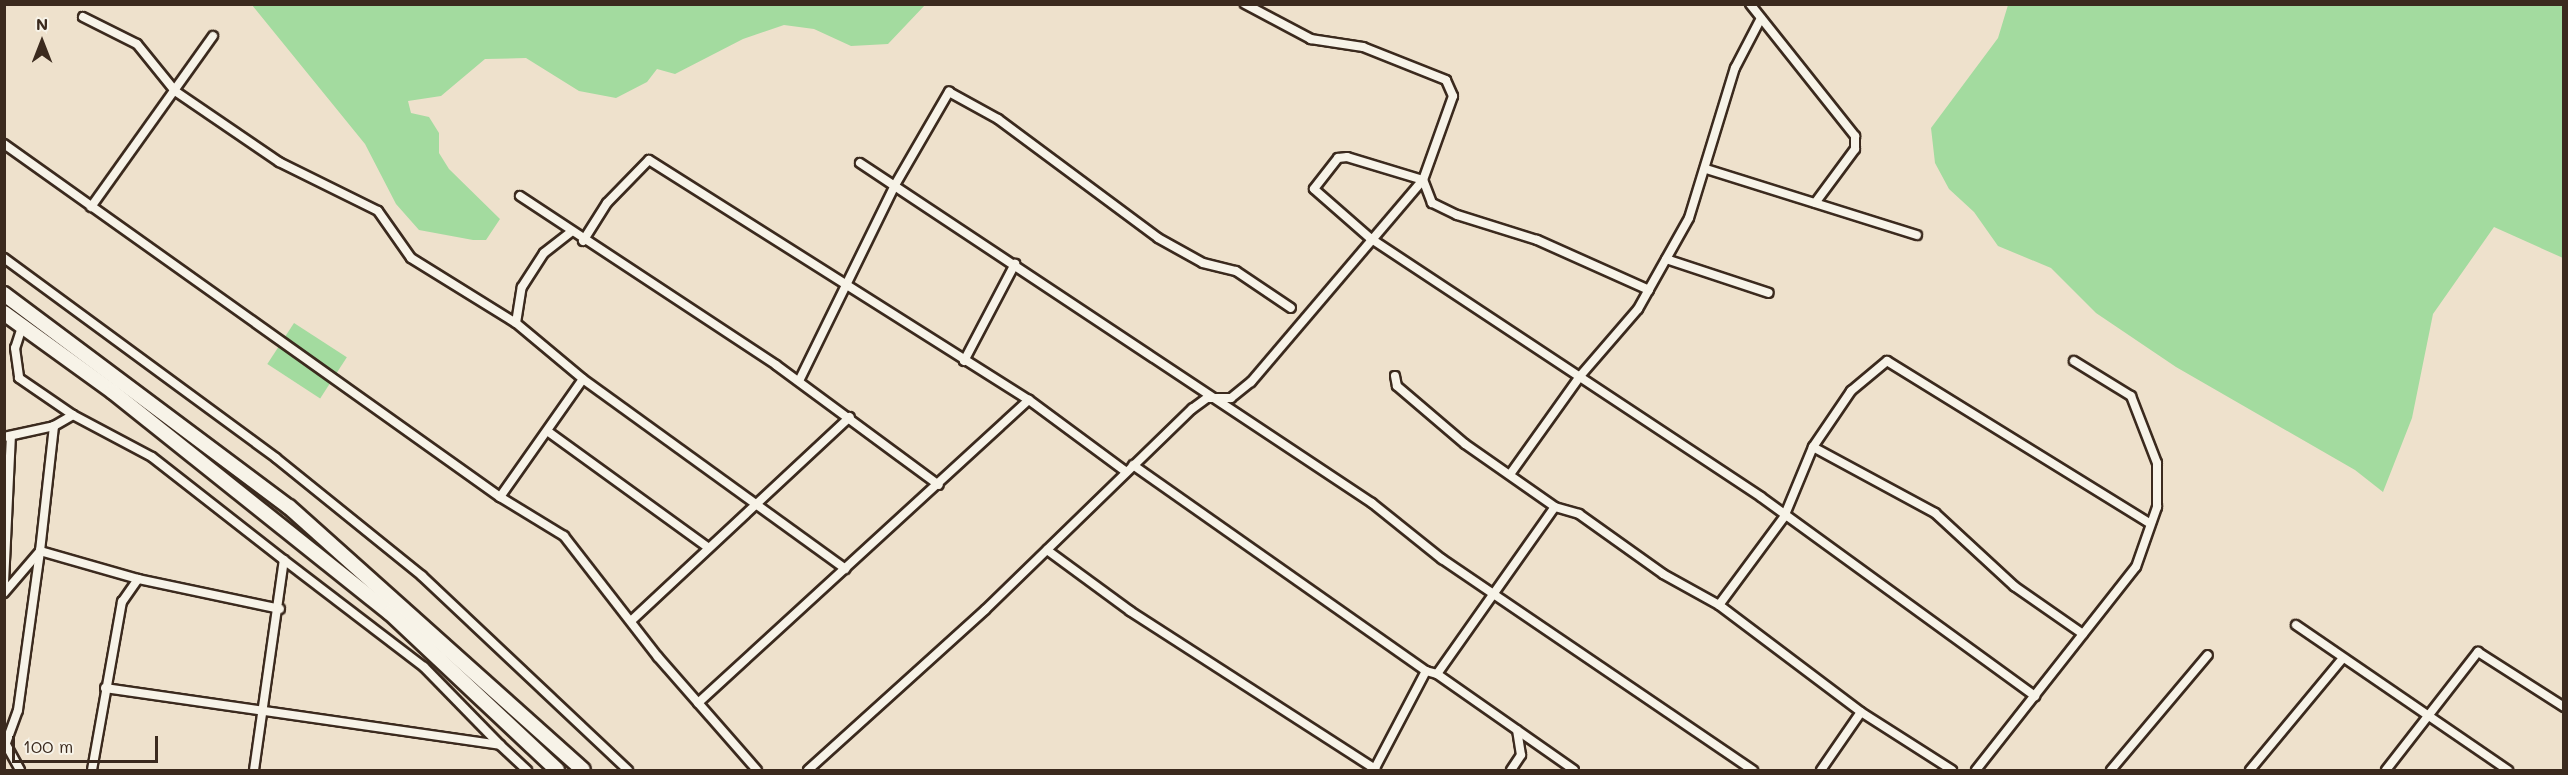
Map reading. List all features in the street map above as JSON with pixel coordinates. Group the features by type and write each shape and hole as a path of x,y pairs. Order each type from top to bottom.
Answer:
{"main road":[{"path":"4,294 289,507 583,771"},
{"path":"4,314 122,399 381,605 556,771"}],"street":[{"path":"808,771 1047,550 1129,468 1207,399 1231,398 1251,382 1370,238 1423,180 1453,96 1446,80 1363,47 1311,39 1245,4"},
{"path":"1750,4 1855,136 1855,149 1815,203"},
{"path":"83,17 137,44 175,91 285,167 378,211 411,258 516,323 583,379 758,502 845,569"},
{"path":"1511,473 1581,375 1649,290 1689,218 1735,68 1761,18"},
{"path":"91,207 213,36"},
{"path":"799,381 929,120 952,92 999,119 1158,238 1197,261 1236,271 1291,308"},
{"path":"4,144 501,497 571,542 631,621 757,771"},
{"path":"1423,180 1347,157 1335,161 1314,192 1370,238 1581,375 1784,517 1908,600 2035,696"},
{"path":"583,241 608,203 649,160 1029,400 1426,671 1437,674 1574,771"},
{"path":"860,163 1170,368 1207,399 1372,503 1396,526 1495,591 1753,771"},
{"path":"1706,168 1917,235"},
{"path":"1423,180 1432,203 1456,215 1537,240 1649,290"},
{"path":"520,196 583,241 799,381 939,485"},
{"path":"516,323 522,287 544,253 571,232"},
{"path":"4,258 276,458 422,576 628,771"},
{"path":"1666,259 1769,293"},
{"path":"964,361 1015,264"},
{"path":"22,327 15,348 19,378 73,415 152,457 424,667 527,771"},
{"path":"1719,605 1784,517 1813,447 1851,391 1887,361 1896,362 2149,523"},
{"path":"1976,771 2136,567 2149,523 2157,507 2157,463 2141,413 2121,387 2074,362"},
{"path":"1395,376 1397,386 1465,444 1511,473 1554,507 1579,514 1663,574 1719,605 1861,712 1952,771"},
{"path":"501,497 550,433 583,379"},
{"path":"698,702 939,485 1029,400"},
{"path":"4,583 8,437 54,426 73,415"},
{"path":"631,621 850,417"},
{"path":"20,771 5,742 20,698 54,426"},
{"path":"550,433 710,548"},
{"path":"1813,447 1935,513 2014,586 2083,634"},
{"path":"1437,674 1554,507"},
{"path":"1047,550 1130,611 1375,770 1426,671"},
{"path":"40,551 138,579 280,609"},
{"path":"4,593 40,551"},
{"path":"254,771 280,609 284,560"},
{"path":"92,771 122,602 138,579"},
{"path":"2296,625 2342,659 2430,716 2508,771"},
{"path":"2386,771 2478,652 2564,707"},
{"path":"2112,771 2208,655"},
{"path":"2250,771 2342,659"},
{"path":"105,688 263,713 501,745"},
{"path":"1821,771 1861,712"},
{"path":"1510,771 1521,755 1517,730"}],"green space":[{"path":"252,5 925,5 888,44 851,46 814,29 784,25 743,39 675,74 657,69 647,82 616,98 579,91 526,58 485,59 441,96 408,101 411,113 429,117 439,133 439,153 449,169 500,219 486,240 473,240 419,230 396,204 365,144"},
{"path":"2008,5 2563,5 2563,258 2494,227 2433,314 2412,418 2383,492 2355,470 2176,367 2096,313 2051,268 1998,246 1974,212 1949,189 1935,163 1931,128 1998,38"},
{"path":"294,323 347,357 320,398 267,364"}]}
